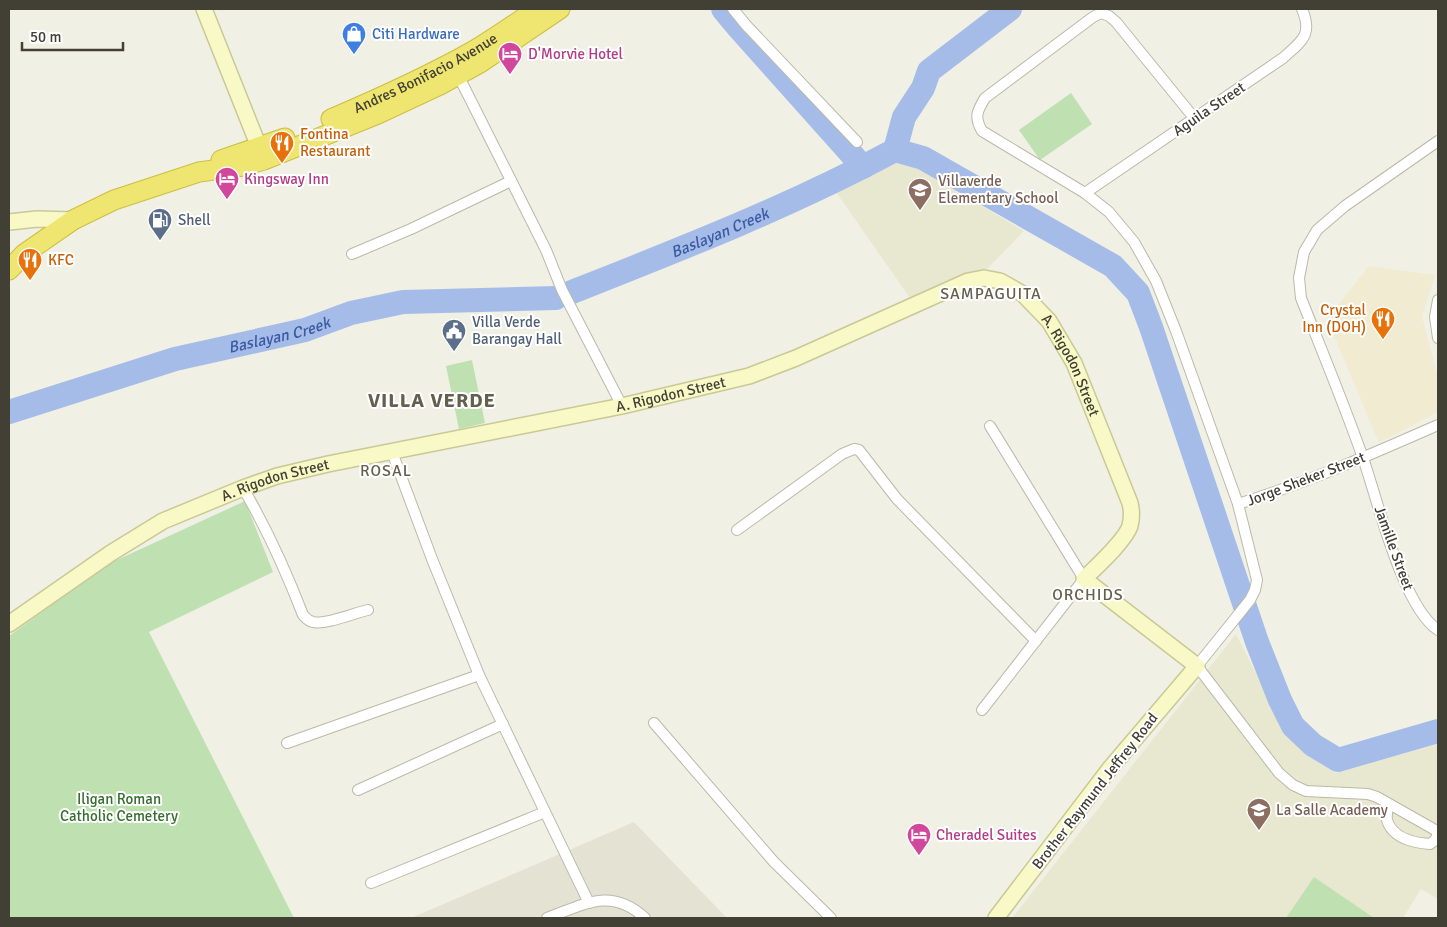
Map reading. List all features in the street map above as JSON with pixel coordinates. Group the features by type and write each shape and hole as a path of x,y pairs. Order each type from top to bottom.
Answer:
{"highway":[{"name":"Andres Bonifacio Avenue","path":"455,69 474,50 537,9"},
{"name":"Andres Bonifacio Avenue","path":"9,270 24,254 73,220 114,200 199,172 243,166 275,142 404,87 455,69 480,63 560,9"}],"street":[{"path":"204,9 261,154"},
{"path":"733,9 857,142"},
{"name":"Aguila Street","path":"1085,193 1283,58 1298,45 1307,32 1307,21 1302,9"},
{"path":"1195,119 1116,22 1109,16 1101,13 1093,17 985,98 979,108 976,121 982,131 1085,193 1109,212 1134,242 1156,281 1176,331 1238,504"},
{"path":"455,69 546,250 562,290 622,406"},
{"name":"Jamille Street","path":"1438,141 1345,206 1317,230 1304,252 1298,278 1301,298 1363,458 1401,574 1417,606 1431,626 1438,630"},
{"path":"352,254 511,181"},
{"path":"9,222 37,219 73,220"},
{"name":"A. Rigodon Street","path":"9,624 111,553 163,521 243,488 277,476 622,406 749,376 796,358 968,281 984,278 1000,281 1023,294 1050,321 1074,362 1130,503 1132,514 1130,528 1120,542 1084,579"},
{"path":"1438,300 1435,316 1438,338"},
{"name":"Jorge Sheker Street","path":"1197,666 1250,600 1255,590 1257,580 1238,504 1267,495 1363,458 1438,425"},
{"path":"990,426 1084,579 1197,666 1279,773 1292,785 1306,790 1368,794 1377,797 1438,831 1436,840 1430,844 1416,843 1394,832 1387,818 1388,804"},
{"path":"737,530 842,454 854,449 859,450 897,499 1036,641"},
{"path":"392,452 432,559 479,675 589,903"},
{"path":"243,488 261,519 303,615 308,620 322,622 368,610"},
{"path":"982,710 1084,579"},
{"name":"Brother Raymund Jeffrey Road","path":"996,918 1111,766 1197,666"},
{"path":"287,743 479,675"},
{"path":"654,723 774,862 831,918"},
{"path":"358,790 503,724"},
{"path":"371,883 545,812"},
{"path":"547,918 589,903 608,900 621,902 634,908 645,918"}],"shaded area":[{"name":"Villaverde Elementary School","path":"895,161 921,170 1024,231 988,268 910,298 836,192"},
{"path":"1369,266 1435,275 1422,317 1438,377 1438,412 1379,443 1327,319"},
{"name":"La Salle Academy","path":"1236,634 1287,735 1336,773 1438,744 1438,899 1421,889 1403,918 1012,918"},
{"path":"634,822 727,918 411,918"}],"green space":[{"path":"1071,93 1092,124 1040,160 1019,130"},
{"path":"472,360 485,423 459,429 446,366"},
{"name":"Iligan Roman Catholic Cemetery","path":"245,501 273,572 149,632 294,918 9,918 9,636 106,565"},
{"path":"1314,877 1374,918 1286,918"}],"waterway":[{"path":"723,9 863,167"},
{"name":"Baslayan Creek","path":"895,150 904,117 923,88 929,71 1010,9"},
{"path":"572,292 695,243 776,208 895,150 923,158 1113,266 1138,293 1257,642 1280,700 1293,726 1313,745 1338,760 1438,731"},
{"name":"Baslayan Creek","path":"9,412 175,359 305,330 351,313 403,302 556,298"}],"place":[{"name":"Citi Hardware","path":"354,55"},
{"name":"D'Morvie Hotel","path":"510,75"},
{"name":"Fontina Restaurant","path":"282,164"},
{"name":"Kingsway Inn","path":"227,200"},
{"name":"Villaverde Elementary School","path":"920,211"},
{"name":"Shell","path":"160,241"},
{"name":"KFC","path":"30,281"},
{"name":"Crystal Inn (DOH)","path":"1383,340"},
{"name":"Villa Verde Barangay Hall","path":"454,352"},
{"name":"La Salle Academy","path":"1259,831"},
{"name":"Cheradel Suites","path":"919,856"}],"district":[{"name":"SAMPAGUITA","path":"991,293"},
{"name":"VILLA VERDE","path":"432,400"},
{"name":"ROSAL","path":"386,470"},
{"name":"ORCHIDS","path":"1088,594"}]}
